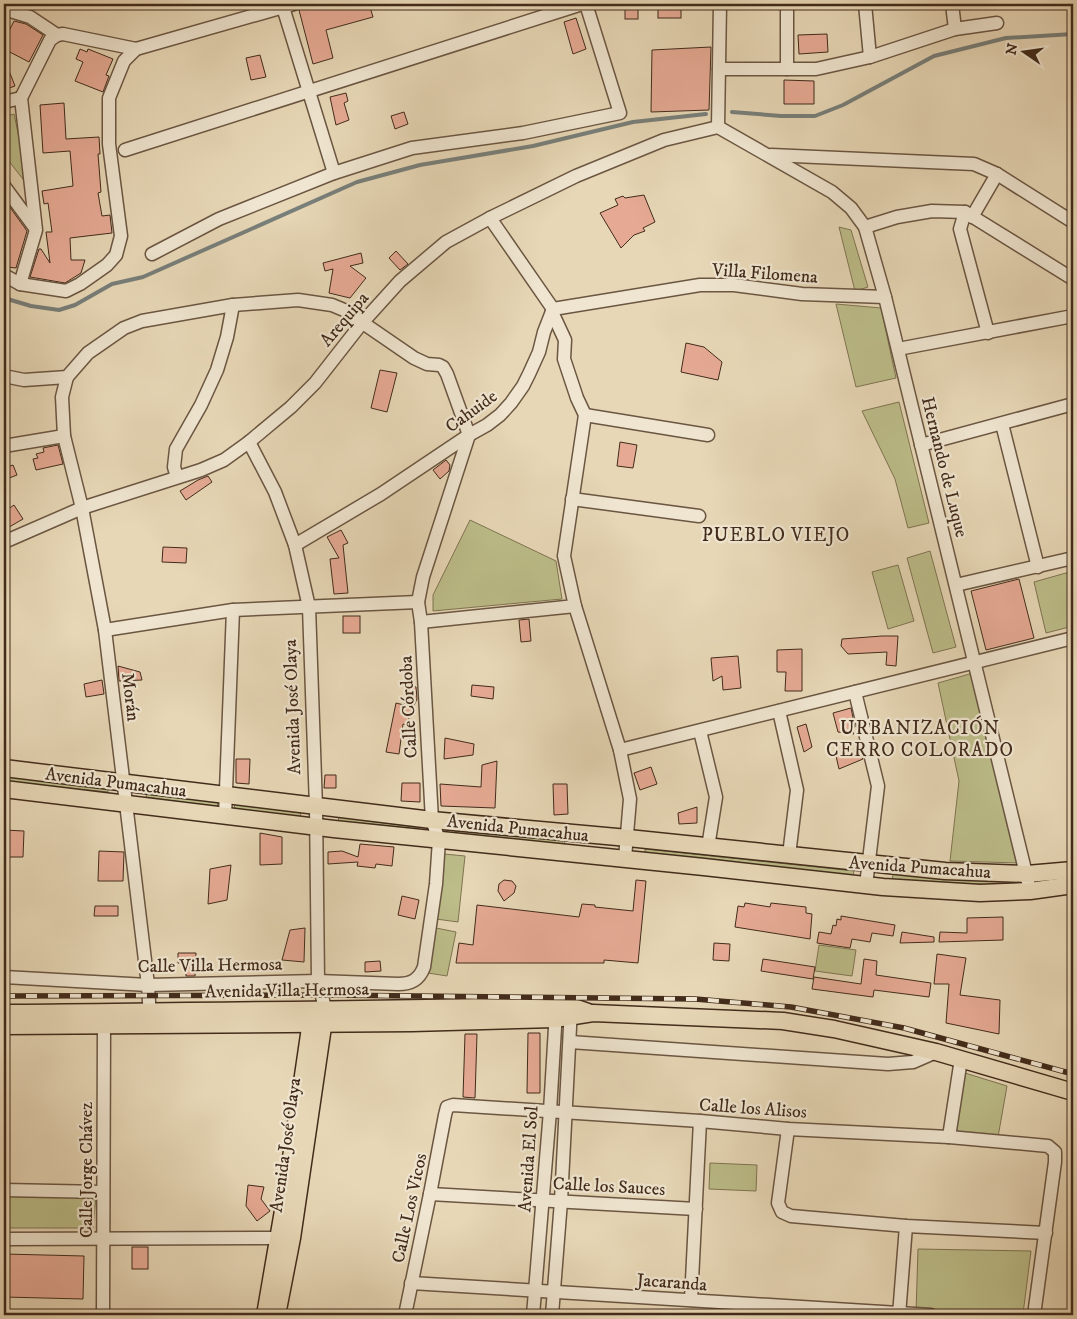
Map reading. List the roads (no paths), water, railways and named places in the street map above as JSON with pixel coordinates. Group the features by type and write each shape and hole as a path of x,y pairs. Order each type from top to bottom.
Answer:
{"main road":[{"name":"Avenida Pumacahua","path":"4,768 432,820 963,872 1028,874 1073,870"},
{"name":"Avenida Pumacahua","path":"4,788 316,827 567,854 625,858 866,885 972,892 1030,891 1073,886"},
{"path":"567,854 569,832"},
{"name":"Avenida Villa Hermosa","path":"4,1012 150,1018 563,1012 783,1021 834,1029 936,1052 1073,1092"},
{"name":"Avenida José Olaya","path":"277,1315 285,1238 318,1016"},
{"name":"Avenida Villa Hermosa","path":"4,1026 104,1025 150,1018"},
{"name":"Avenida José Olaya","path":"265,1315 285,1238"}],"street":[{"path":"125,150 582,4"},
{"path":"152,254 219,219 334,174 412,148 523,133 620,112 586,4"},
{"path":"718,126 720,4"},
{"path":"787,4 787,69"},
{"path":"865,4 870,57"},
{"path":"952,4 955,29"},
{"path":"20,284 36,230 21,98 50,40 57,35 63,34 136,49 286,5 334,174"},
{"path":"4,9 30,17 57,35"},
{"path":"719,69 816,70 870,57 955,29 997,23"},
{"path":"4,275 20,284 66,291 80,284 107,265 116,255 121,236 109,144 108,98 124,61 136,49"},
{"path":"4,102 21,98"},
{"name":"Hernando de Luque","path":"718,126 832,192 851,208 865,227 885,297 922,445 1028,874 1030,891"},
{"name":"Arequipa","path":"4,542 82,508 224,460 249,442 315,383 362,323 400,281 446,242 576,176 655,144 718,126"},
{"path":"769,155 974,164 997,174 1073,222"},
{"path":"988,333 960,229 968,214 997,174"},
{"path":"4,186 36,230"},
{"path":"865,227 897,217 932,211 968,214 1073,279"},
{"path":"490,218 552,310 565,340 564,360 585,415 564,556 575,606 620,750 630,799 625,858"},
{"name":"Villa Filomena","path":"552,310 700,285 734,285 802,294 885,297"},
{"path":"4,376 24,380 67,377 88,353 124,328 142,321 233,305 298,300 317,302 344,310 414,358 427,364 443,367 469,435"},
{"path":"178,477 174,467 176,449 201,405 217,370 233,305"},
{"name":"Cahuide","path":"295,545 381,494 500,415 523,386 539,352 552,310"},
{"path":"898,350 1073,316"},
{"name":"Morán","path":"67,377 62,397 64,436 82,508 105,630 148,985 150,1018"},
{"path":"922,445 1073,404"},
{"path":"585,415 708,435"},
{"path":"1002,424 1038,567"},
{"name":"Calle Córdoba","path":"415,980 421,975 424,968 436,884 439,840 432,820 421,622 418,602 423,577 469,435"},
{"path":"4,446 64,436"},
{"name":"Avenida José Olaya","path":"249,442 275,492 295,545 309,607 316,807 318,1016"},
{"path":"572,499 699,516"},
{"path":"956,585 1073,558"},
{"path":"105,630 233,610 418,602"},
{"path":"421,622 575,606"},
{"path":"225,816 233,610"},
{"path":"620,750 1073,638"},
{"path":"855,692 878,786 866,885"},
{"path":"779,711 797,790 789,855"},
{"path":"700,731 716,797 708,847"},
{"name":"Calle Villa Hermosa","path":"4,978 148,985 318,981 407,984 415,980"},
{"name":"Avenida El Sol","path":"552,1315 570,1042 563,1012"},
{"name":"Avenida El Sol","path":"532,1315 550,1111 563,1012"},
{"name":"Calle Jorge Chávez","path":"103,1315 104,1025"},
{"path":"570,1042 888,1064 913,1062 936,1052"},
{"path":"949,1137 961,1059"},
{"name":"Calle los Alisos","path":"447,1107 453,1105 566,1112 788,1128 949,1137 1048,1146 1054,1152 1055,1162 1046,1233"},
{"name":"Calle Los Vicos","path":"405,1315 447,1107"},
{"path":"692,1300 700,1121"},
{"path":"788,1128 778,1203 782,1212 791,1216 906,1226 1046,1233 1034,1315"},
{"path":"4,1190 103,1192"},
{"name":"Calle los Sauces","path":"430,1194 696,1208"},
{"path":"899,1314 906,1226"},
{"path":"4,1239 285,1238"},
{"name":"Jacaranda","path":"411,1283 692,1300 725,1309 931,1315"}],"waterway":[{"path":"732,112 781,116 815,116 843,105 934,56 1006,38 1073,34"},
{"path":"4,298 31,306 59,310 75,305 112,284 143,277 357,182 420,165 533,146 633,122 706,114"}],"railway":[{"path":"4,996 322,995 695,999 791,1007 904,1028 1073,1074"}],"district":[{"name":"PUEBLO VIEJO","path":"776,534"},
{"name":"URBANIZACIÓN CERRO COLORADO","path":"920,738"}]}
